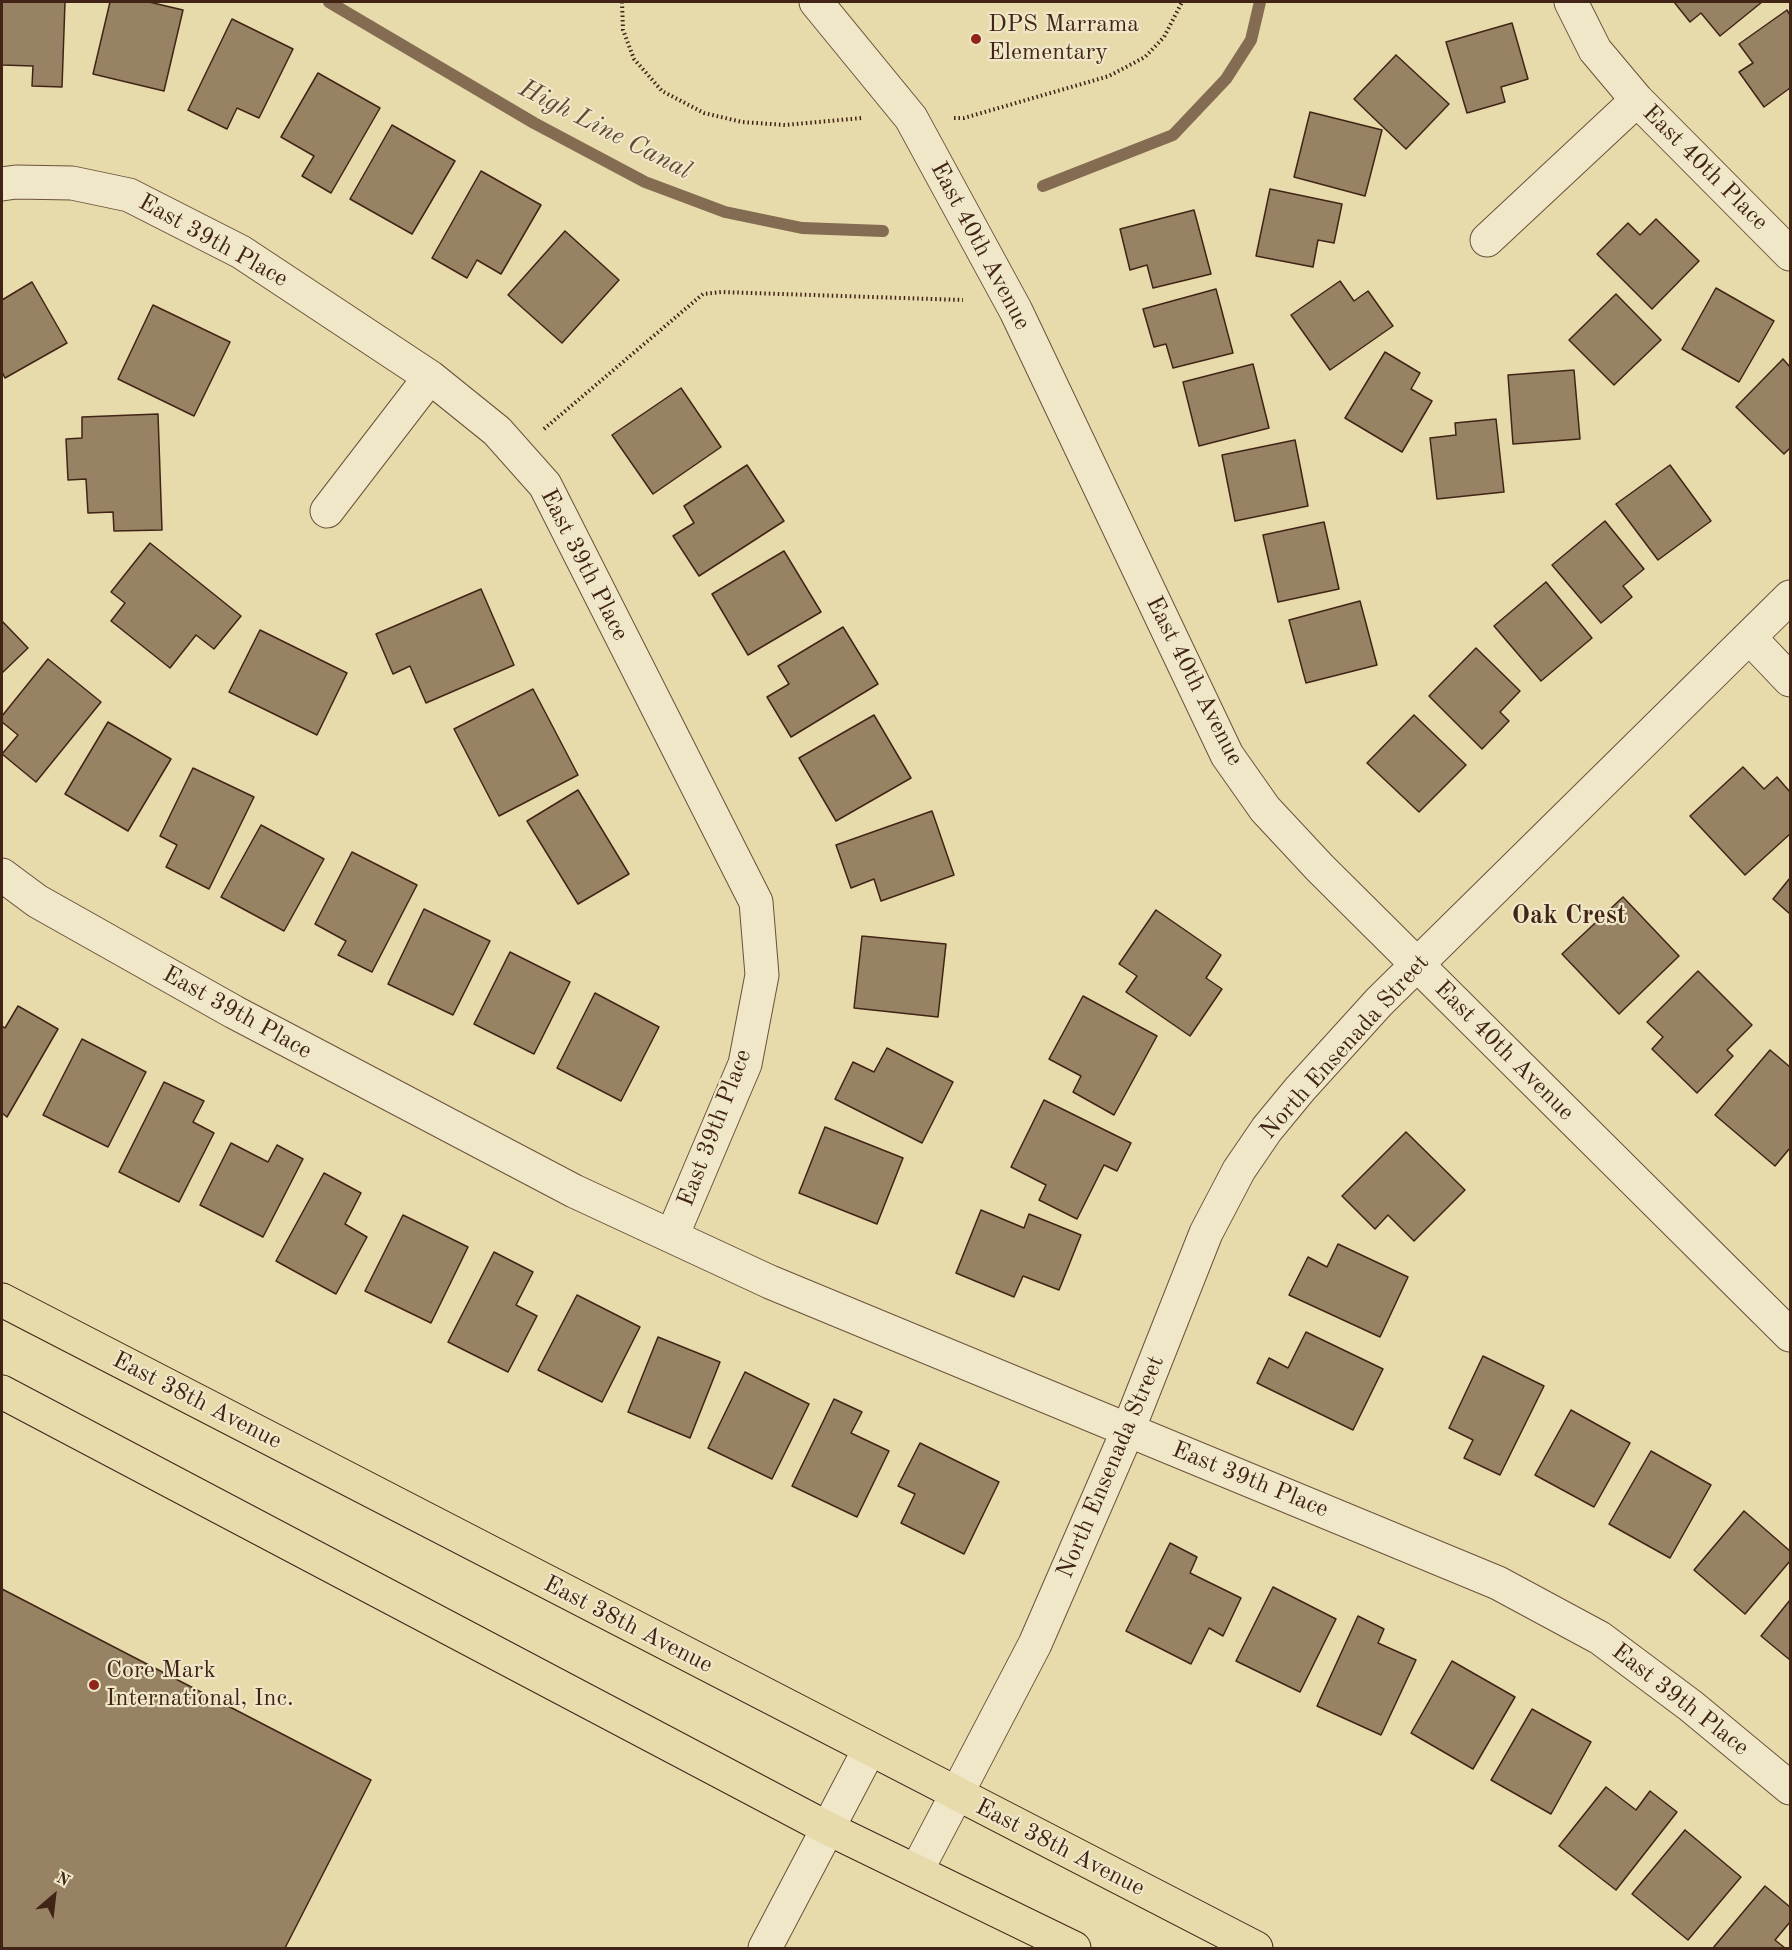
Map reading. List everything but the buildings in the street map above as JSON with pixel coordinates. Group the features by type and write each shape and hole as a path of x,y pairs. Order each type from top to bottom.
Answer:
{"main road":[{"name":"East 38th Avenue","path":"2,1300 1256,1948"},
{"path":"2,1392 827,1828 1074,1948"}],"street":[{"name":"East 40th Avenue","path":"816,2 911,118 1016,311 1227,755 1265,809 1320,868 1791,1335"},
{"path":"1571,2 1595,50 1637,100"},
{"name":"East 40th Place","path":"1487,240 1637,100 1791,254"},
{"name":"East 39th Place","path":"2,184 72,183 129,195 241,252 430,377 497,430 544,485 756,902 762,975 745,1064 672,1236"},
{"path":"327,511 430,377"},
{"name":"North Ensenada Street","path":"917,1870 1035,1644 1128,1430 1206,1233 1239,1170 1300,1089 1416,964 1791,597"},
{"path":"1750,638 1791,680"},
{"name":"East 39th Place","path":"2,875 37,901 245,1018 574,1191 770,1282 1498,1583 1590,1632 1691,1706 1791,1788"},
{"path":"765,1948 869,1750"}],"path":[{"path":"622,2 623,30 634,59 662,91 704,112 742,122 785,124 848,118"},
{"path":"964,118 1118,72 1145,57 1164,37 1182,2"},
{"path":"544,430 703,294 721,292 963,300"}],"waterway":[{"name":"High Line Canal","path":"329,2 534,123 645,182 725,212 802,228 883,231"},
{"name":"High Line Canal","path":"1043,186 1173,135 1226,79 1251,40 1260,2"}],"place":[{"name":"DPS Marrama Elementary","path":"976,39"},
{"name":"Core Mark International, Inc.","path":"94,1685"}],"district":[{"name":"Oak Crest","path":"1569,916"}]}
